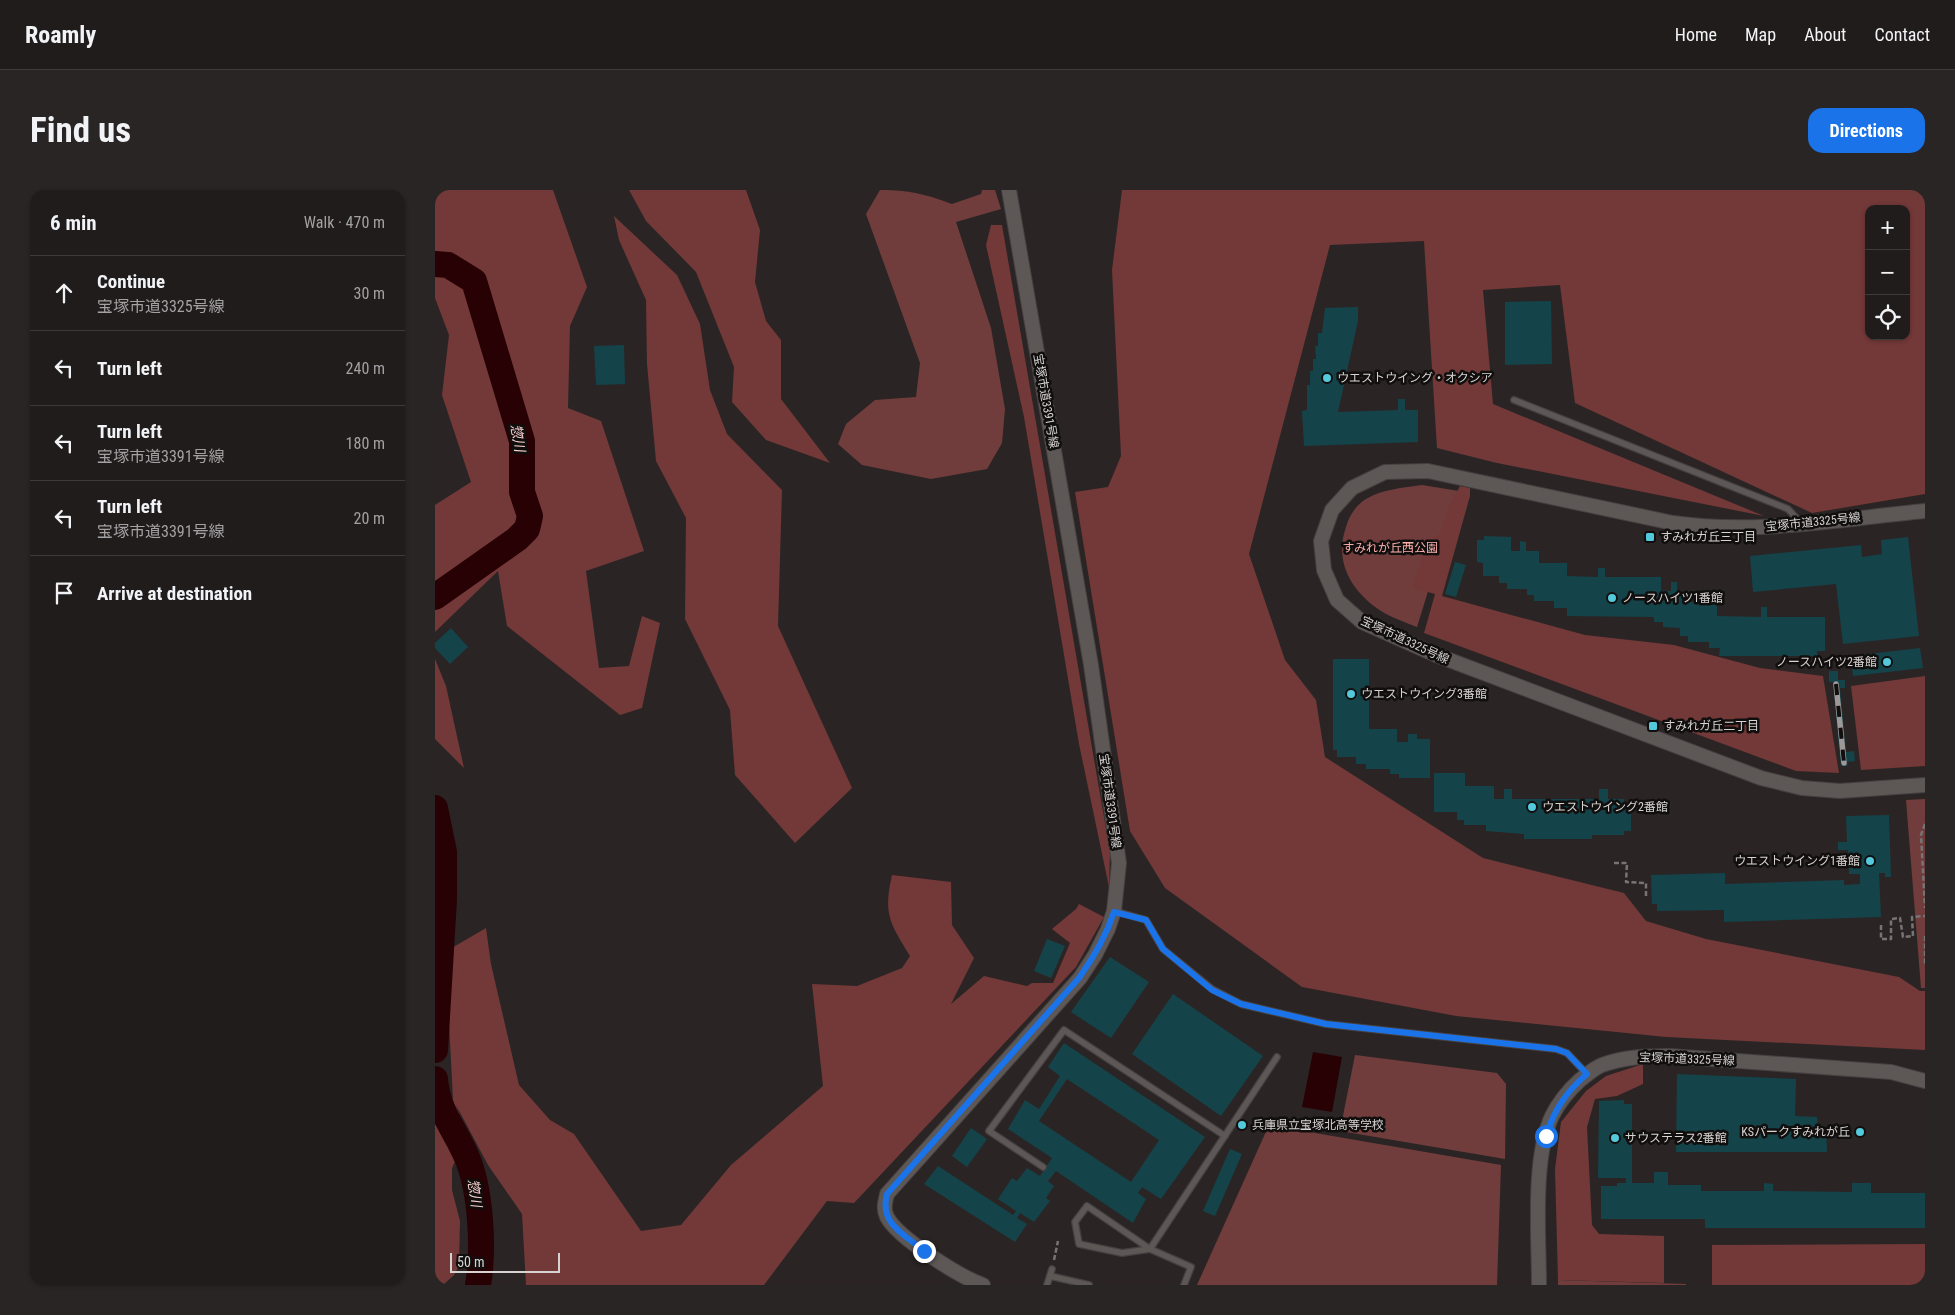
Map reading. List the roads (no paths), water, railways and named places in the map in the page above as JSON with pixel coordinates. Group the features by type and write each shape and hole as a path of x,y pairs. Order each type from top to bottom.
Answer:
{"street":[{"name":"宝塚市道3391号線","path":"983,1285 952,1269 895,1228 883,1207 887,1194 1079,978 1095,956 1114,912 1119,863 1091,665 1009,190"},
{"name":"宝塚市道3325号線","path":"1925,511 1750,529 1706,528 1673,524 1428,472 1385,472 1352,488 1332,510 1321,541 1324,570 1337,600 1362,622 1436,655 1761,778 1802,788 1840,791 1925,785"},
{"name":"宝塚市道3325号線","path":"1539,1285 1539,1200 1541,1159 1546,1136 1552,1116 1561,1101 1587,1074 1601,1065 1637,1056 1669,1056 1891,1072 1925,1081"}],"lane":[{"path":"1514,400 1788,509 1802,524"},
{"path":"1114,912 1146,920 1163,949 1212,990 1241,1004 1326,1024 1556,1049 1567,1053 1587,1074"},
{"path":"1043,1167 989,1131 1064,1030 1225,1136"},
{"path":"1184,1285 1191,1267 1150,1249 1087,1206 1075,1222 1079,1244 1122,1253 1150,1249 1277,1057"},
{"path":"1047,1285 1052,1269"},
{"path":"1050,1276 1089,1285"}],"waterway":[{"name":"惣川","path":"435,264 448,265 474,281 522,441 522,492 530,516 527,529 517,539 435,597"},
{"name":"惣川","path":"435,808 444,852 444,899 435,1050"},
{"name":"惣川","path":"435,1079 440,1102 468,1160 476,1189 481,1239 478,1285"}],"railway":[{"path":"1836,684 1844,763"}],"place":[{"name":"ウエストウイング・オクシア","path":"1327,378"},
{"name":"すみれガ丘三丁目","path":"1650,537"},
{"name":"ノースハイツ1番館","path":"1612,598"},
{"name":"ノースハイツ2番館","path":"1887,662"},
{"name":"ウエストウイング3番館","path":"1351,694"},
{"name":"すみれガ丘二丁目","path":"1653,726"},
{"name":"ウエストウイング2番館","path":"1532,807"},
{"name":"ウエストウイング1番館","path":"1870,861"},
{"name":"兵庫県立宝塚北高等学校","path":"1242,1125"},
{"name":"KSパークすみれが丘","path":"1860,1132"},
{"name":"サウステラス2番館","path":"1615,1138"}],"park label":[{"name":"すみれが丘西公園","path":"1390,548"}]}
